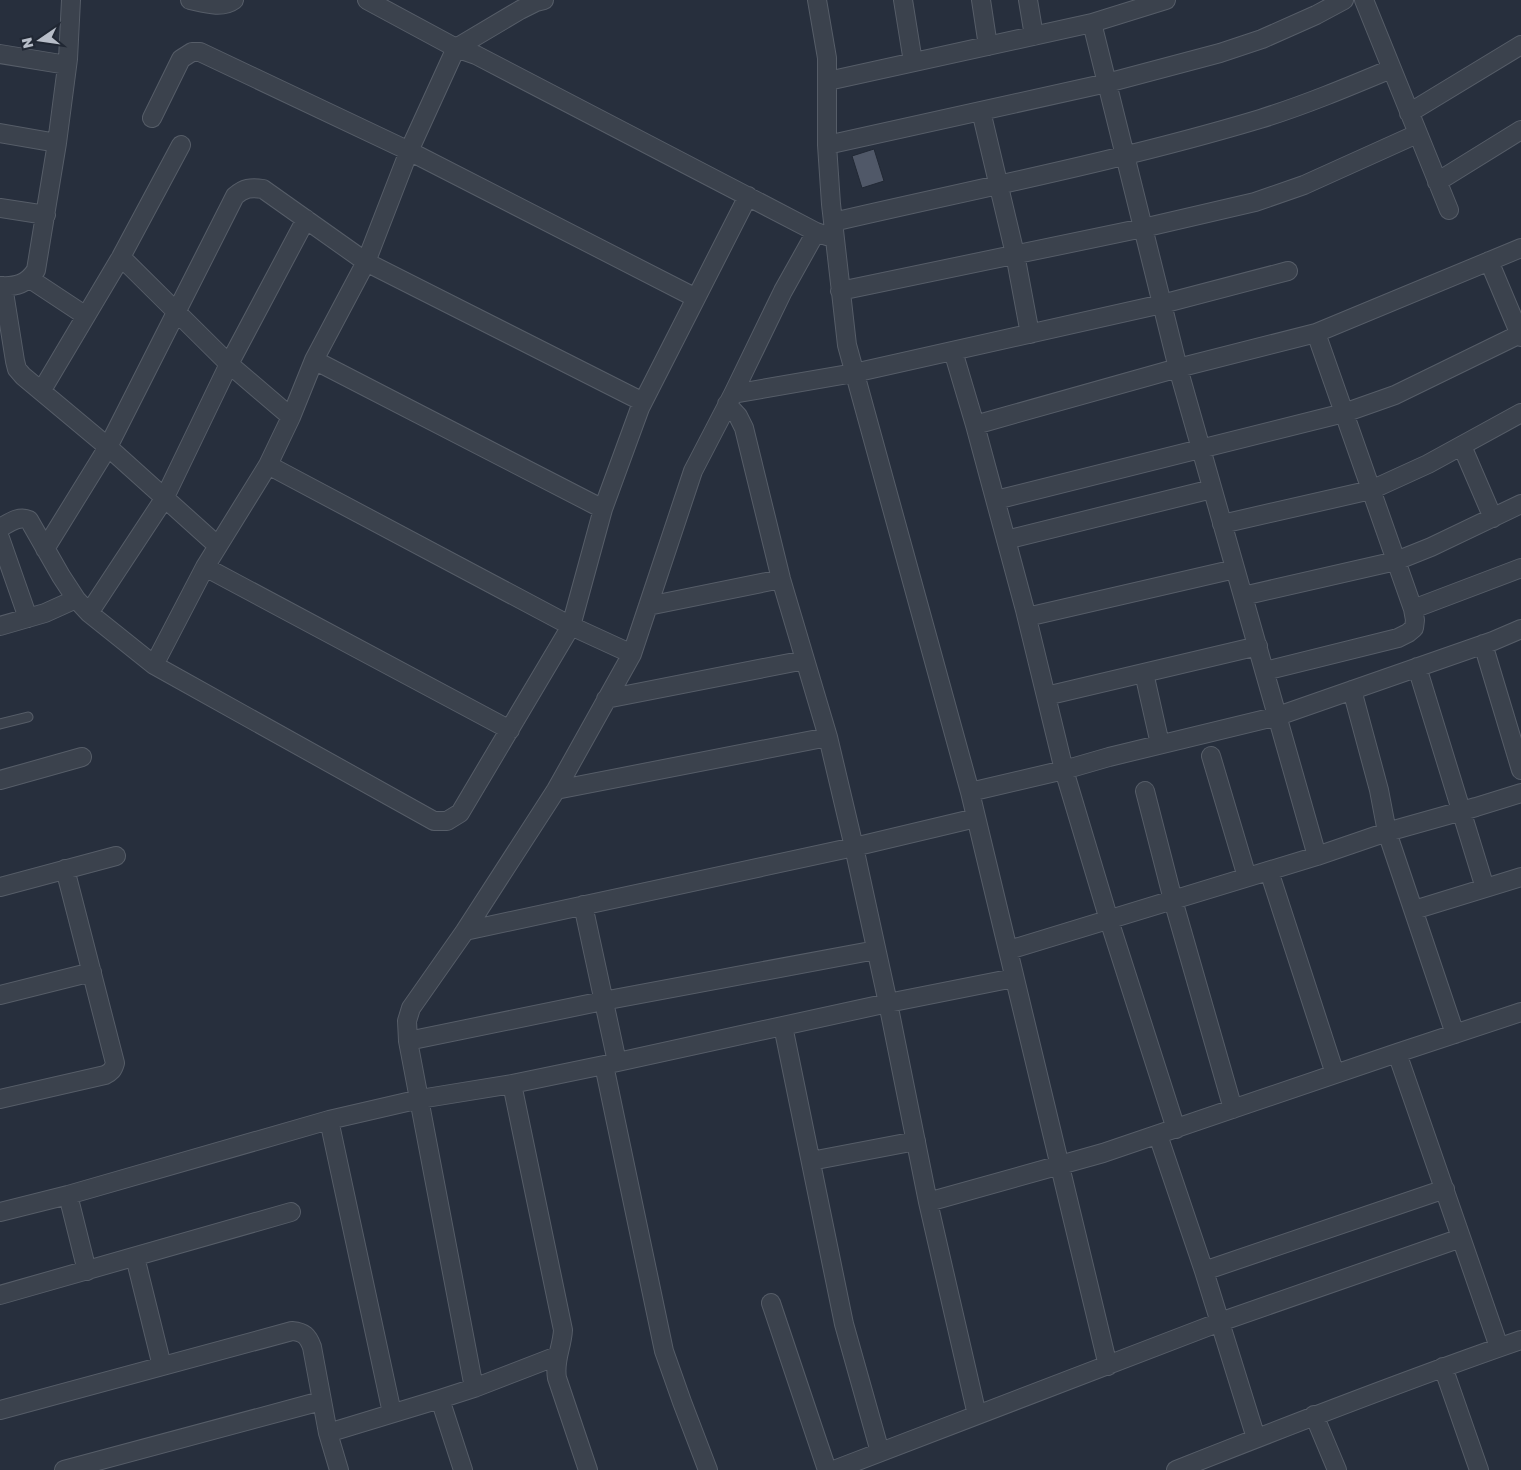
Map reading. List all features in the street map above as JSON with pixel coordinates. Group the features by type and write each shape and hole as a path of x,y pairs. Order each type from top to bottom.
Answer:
{"street":[{"path":"71,0 67,65 57,143 36,270 30,279 20,285 1,286 17,369 108,447 218,546"},
{"path":"190,0 213,5 234,0"},
{"path":"367,0 456,48 476,55 816,232 834,230 999,184 1125,156 1261,118 1325,96 1391,68"},
{"path":"154,665 205,567 268,465 291,417 314,360 366,262 409,151 456,48 520,10 544,0"},
{"path":"816,0 827,58 827,145 846,345 970,792 1108,1366"},
{"path":"903,0 913,62"},
{"path":"981,0 988,46"},
{"path":"1028,0 1034,36"},
{"path":"827,145 1107,83 1220,53 1262,39 1316,15 1344,0"},
{"path":"1364,0 1449,210"},
{"path":"828,81 1092,23 1162,1"},
{"path":"1092,23 1178,368 1317,856"},
{"path":"1409,113 1521,46"},
{"path":"152,118 181,59 192,52 200,52 409,151 696,298"},
{"path":"0,54 67,65"},
{"path":"981,111 1015,254 1030,334"},
{"path":"1437,182 1521,130"},
{"path":"0,133 57,143"},
{"path":"840,291 1143,228 1255,202 1304,185 1417,134"},
{"path":"42,390 121,257 181,145"},
{"path":"45,549 108,447 235,196 243,189 254,187 263,189 366,262 643,402"},
{"path":"0,528 19,518 29,520 76,599 89,613 154,665 434,821 447,822 460,813 571,626 603,510 643,402 748,196"},
{"path":"0,208 46,215"},
{"path":"89,613 164,498 229,364 306,219"},
{"path":"474,1388 408,1042 407,1021 411,1008 465,930 556,790 632,654 693,470 783,291 816,232"},
{"path":"975,424 1178,368 1316,333 1521,248"},
{"path":"121,257 229,364 291,417"},
{"path":"996,500 1344,413 1395,395 1520,335 1489,261"},
{"path":"730,399 1162,304 1288,271"},
{"path":"30,279 86,316"},
{"path":"1264,671 1398,638 1414,628 1413,609 1316,333"},
{"path":"953,351 975,424 1027,617 1064,770 1109,920 1176,1129"},
{"path":"314,360 603,510"},
{"path":"730,399 744,428 781,579 828,737 888,1003 928,1202 977,1415"},
{"path":"1222,524 1371,490 1428,464 1521,413"},
{"path":"1462,446 1493,518"},
{"path":"268,465 571,626 632,654"},
{"path":"1006,540 1212,489"},
{"path":"1243,596 1396,561 1432,547 1521,504"},
{"path":"0,538 28,618"},
{"path":"205,567 510,730"},
{"path":"1413,609 1521,568"},
{"path":"1027,617 1235,569"},
{"path":"648,606 781,579"},
{"path":"0,626 45,613 76,599"},
{"path":"970,792 1064,770 1109,756 1278,716 1521,629"},
{"path":"1483,644 1521,770"},
{"path":"1046,696 1258,646"},
{"path":"606,699 805,660"},
{"path":"1417,667 1485,888"},
{"path":"1144,673 1160,744"},
{"path":"1352,690 1379,790 1387,832 1456,1034"},
{"path":"556,790 828,737"},
{"path":"1211,756 1247,877"},
{"path":"0,780 82,757"},
{"path":"1145,791 1173,900 1233,1109"},
{"path":"1008,950 1269,871 1387,832 1521,793"},
{"path":"465,930 854,847 976,818"},
{"path":"0,886 116,856"},
{"path":"0,1099 105,1075 114,1069 115,1063 66,869"},
{"path":"1269,871 1335,1074"},
{"path":"1414,910 1521,877"},
{"path":"582,905 604,1001 610,1064 664,1351 708,1470"},
{"path":"408,1042 604,1001 876,950"},
{"path":"0,995 92,972"},
{"path":"0,1212 68,1195 329,1120 420,1099 512,1084 888,1003 1014,978"},
{"path":"928,1202 1158,1135 1397,1052 1521,1012"},
{"path":"783,1026 844,1324 880,1452"},
{"path":"1397,1052 1499,1347"},
{"path":"512,1084 563,1330 555,1368 588,1470"},
{"path":"329,1120 392,1413"},
{"path":"1158,1135 1204,1272 1256,1438"},
{"path":"811,1162 916,1141"},
{"path":"1204,1272 1445,1189"},
{"path":"68,1195 87,1270"},
{"path":"0,1295 291,1212"},
{"path":"834,1470 1220,1322 1461,1238"},
{"path":"136,1257 162,1366"},
{"path":"771,1303 826,1470"},
{"path":"0,1410 292,1331 301,1332 308,1337 312,1347 328,1433 340,1470"},
{"path":"1176,1470 1217,1462 1256,1438 1443,1367 1521,1340"},
{"path":"328,1433 440,1400 557,1356"},
{"path":"1443,1367 1479,1470"},
{"path":"73,1469 321,1400"},
{"path":"440,1400 463,1470"},
{"path":"1314,1415 1337,1470"}],"lane":[{"path":"0,724 28,718"}],"building":[{"path":"874,149 884,181 862,188 852,156"}]}
